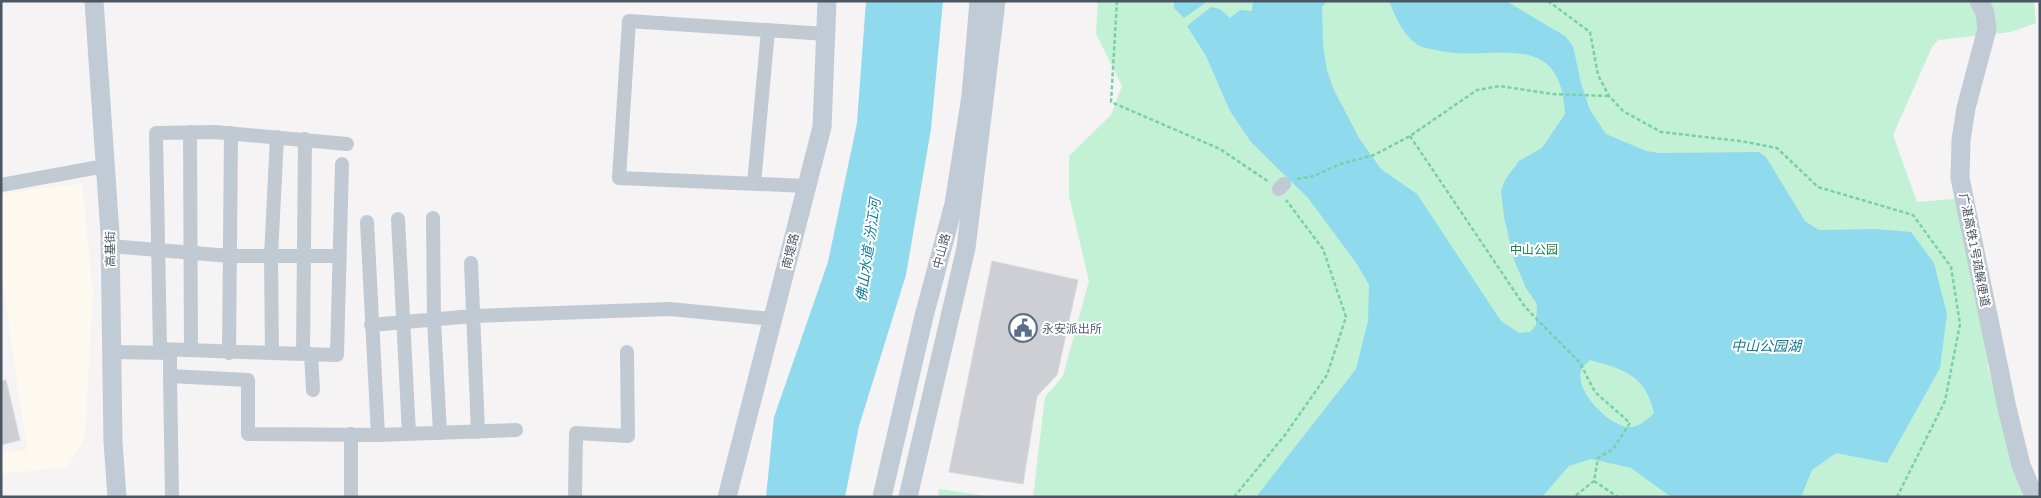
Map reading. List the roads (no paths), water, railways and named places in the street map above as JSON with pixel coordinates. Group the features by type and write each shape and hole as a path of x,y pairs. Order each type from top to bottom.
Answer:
{"street":[{"name":"高基街","path":"94,1 110,246 113,442 117,497"},
{"name":"南堤路","path":"727,497 822,127 828,1"},
{"name":"中山路","path":"882,497 924,316 954,204 971,96 979,1"},
{"name":"中山路","path":"908,497 966,248 996,1"},
{"name":"广湛高铁1号疏解便道","path":"1979,1 1985,13 1987,29 1966,108 1960,178 2007,408 2021,465 2034,497"},
{"path":"806,186 619,178 629,21 826,34"},
{"path":"754,184 768,30"},
{"path":"190,132 192,350"},
{"path":"342,164 337,355 229,353 160,349 156,133 231,133 347,144"},
{"path":"229,353 231,133"},
{"path":"272,353 271,256 277,137"},
{"path":"305,139 304,256 308,354 314,390"},
{"path":"1,185 105,166"},
{"path":"433,218 434,320 440,433"},
{"path":"398,219 409,434"},
{"path":"367,222 378,435"},
{"path":"110,246 192,251 230,256 340,256"},
{"path":"471,263 478,432"},
{"path":"372,325 472,316 670,309 772,318"},
{"path":"112,352 170,354 172,497"},
{"path":"575,497 576,433 628,436 627,352"},
{"path":"170,376 248,380 248,434 378,435 516,430"},
{"path":"350,434 351,497"}],"water":[{"name":"佛山水道-汾江河","path":"866,1 943,1 931,129 906,275 859,426 845,497 766,497 774,417 828,262 857,123"},
{"path":"1174,1 1208,1 1184,18 1174,8"},
{"name":"中山公园湖","path":"1253,1 1327,1 1322,7 1323,45 1327,70 1333,88 1359,138 1381,169 1417,194 1501,321 1519,333 1530,332 1536,325 1537,304 1526,288 1514,260 1504,217 1501,191 1505,180 1519,161 1542,148 1565,114 1561,86 1551,68 1537,58 1520,54 1457,53 1420,46 1412,41 1404,31 1389,1 1506,1 1565,36 1573,46 1581,83 1590,110 1606,134 1646,151 1659,153 1759,152 1766,157 1805,221 1819,230 1875,229 1911,232 1934,263 1947,314 1940,368 1887,463 1836,453 1812,470 1801,497 1671,497 1631,468 1591,459 1569,466 1542,497 1256,497 1356,369 1368,321 1369,285 1357,264 1308,198 1251,142 1230,111 1206,56 1187,26 1211,7 1220,9 1230,18 1240,10 1252,11","holes":["1590,360 1623,371 1639,382 1650,400 1654,413 1639,425 1632,427 1620,425 1602,413 1594,405 1582,386 1580,376 1582,368"]}],"place":[{"name":"永安派出所","path":"1023,328"}],"park label":[{"name":"中山公园","path":"1534,249"}]}
